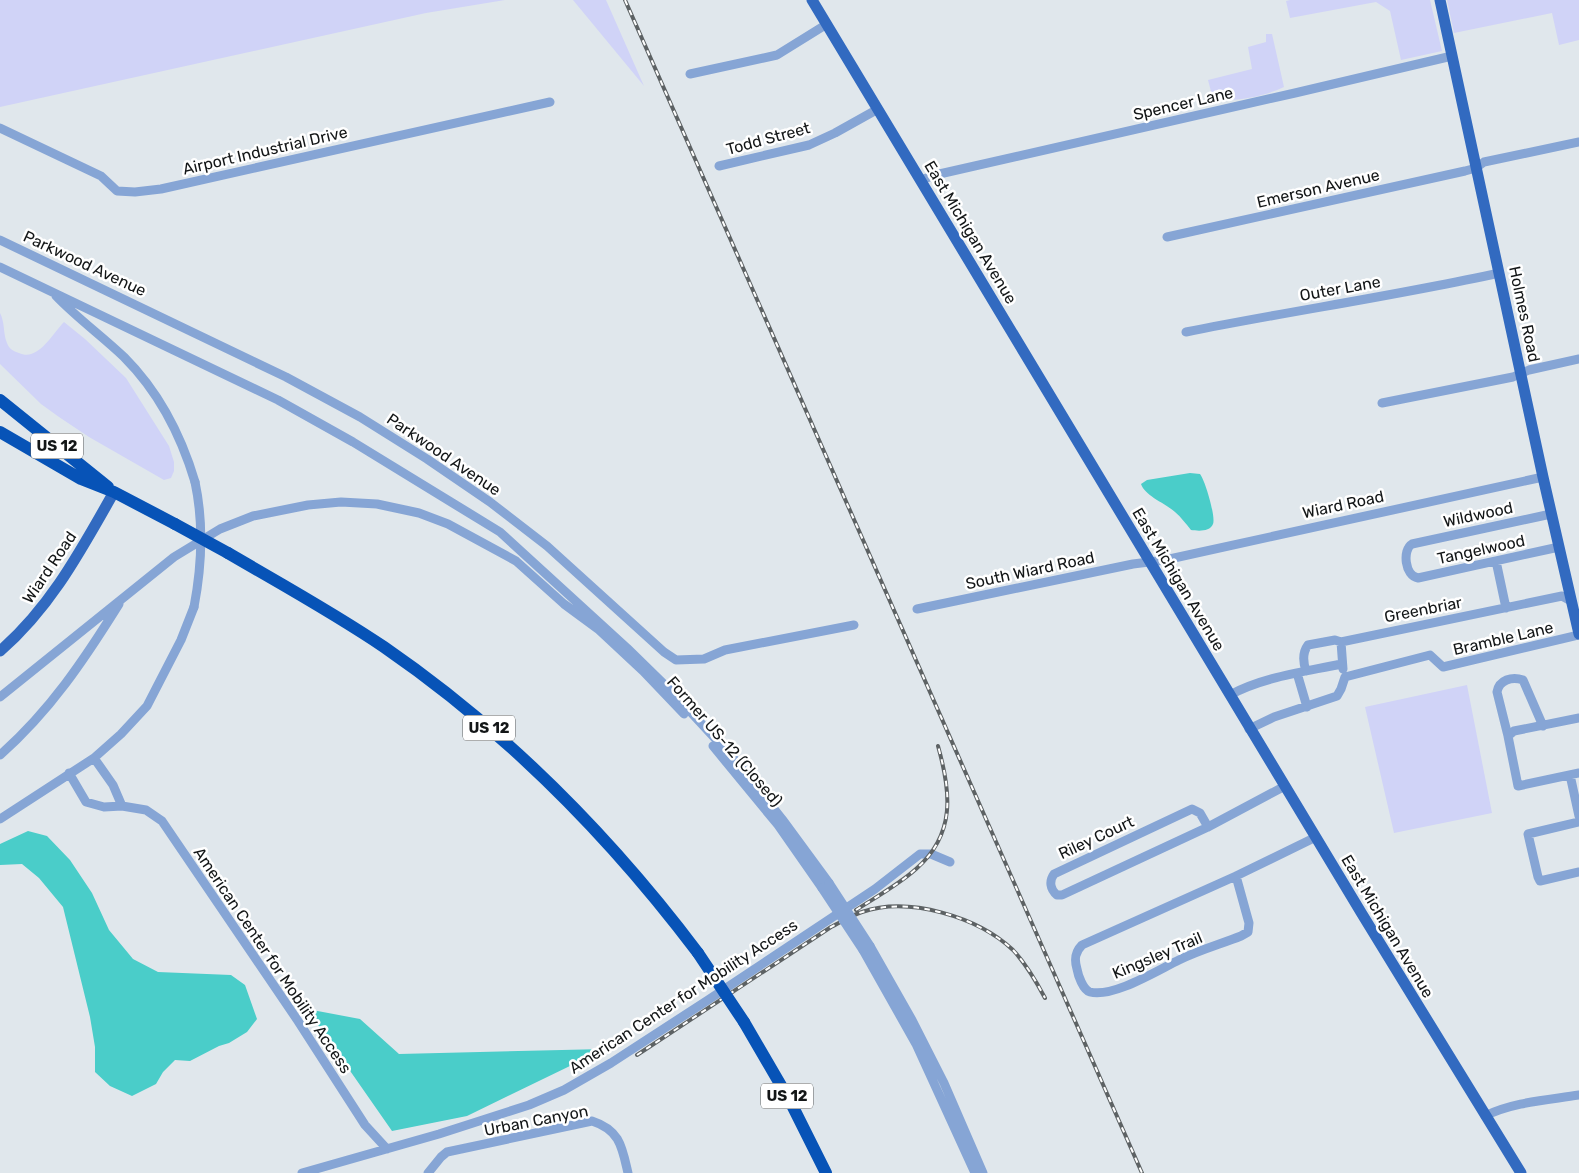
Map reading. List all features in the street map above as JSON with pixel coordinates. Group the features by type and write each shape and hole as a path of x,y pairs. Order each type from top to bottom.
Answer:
{"highway":[{"name":"US 12","path":"0,400 52,444 97,476 114,492"},
{"name":"US 12","path":"0,432 81,479 114,492 175,524 324,608 385,648 486,725 572,805 616,852 698,953 744,1022 790,1101 826,1173"}],"main road":[{"name":"East Michigan Avenue","path":"812,0 1149,563 1521,1173"},
{"name":"Holmes Road","path":"1440,0 1579,635"},
{"name":"Wiard Road","path":"0,652 28,625 56,591 114,492"}],"street":[{"path":"690,74 777,55 827,24"},
{"name":"Spencer Lane","path":"921,180 934,175 1452,56"},
{"name":"Airport Industrial Drive","path":"0,128 101,176 117,191 135,192 161,189 550,102"},
{"name":"Todd Street","path":"719,166 809,145 878,109"},
{"name":"Emerson Avenue","path":"1167,237 1476,168 1484,162 1579,142"},
{"name":"Parkwood Avenue","path":"0,240 281,374 360,417 474,491 548,546 664,652 676,660 704,659 725,650 854,625"},
{"path":"0,268 278,400 353,442 500,532 627,648 673,693 741,768 782,819 912,1020 944,1084 983,1173"},
{"name":"Outer Lane","path":"1186,332 1276,314 1345,304 1499,273"},
{"path":"0,819 94,758 121,734 147,706 181,640 194,607 201,568 200,516 195,482 181,442 156,395 125,358 71,312 51,291"},
{"path":"1382,403 1521,375 1528,370 1579,359"},
{"name":"Wiard Road","path":"1149,563 1543,477"},
{"name":"Former US-12 (Closed)","path":"0,697 174,557 220,529 253,516 308,505 341,502 368,504 419,513 448,524 516,561 564,604 593,625 643,671 695,725 736,771 826,886"},
{"name":"Wildwood","path":"1410,574 1405,552 1412,544 1551,514"},
{"name":"Tangelwood","path":"1410,574 1418,578 1559,546"},
{"path":"1496,561 1506,608"},
{"name":"South Wiard Road","path":"917,609 1133,564 1149,563"},
{"name":"Greenbriar","path":"1307,707 1302,672 1304,650 1308,645 1335,640 1340,642 1562,596 1571,600"},
{"path":"0,755 54,700 86,658 123,598"},
{"name":"Bramble Lane","path":"1345,677 1430,655 1443,667 1579,635"},
{"path":"1250,729 1274,717 1337,696 1345,677 1341,664 1340,642"},
{"path":"1230,696 1262,682 1341,664"},
{"path":"1543,726 1523,680 1517,678 1503,681 1498,686 1497,692 1518,786 1579,773"},
{"path":"1508,736 1514,731 1579,718"},
{"path":"94,758 113,785 122,806"},
{"name":"American Center for Mobility Access","path":"69,773 86,802 104,807 122,806 146,810 162,821 298,1021 365,1125 387,1150"},
{"path":"1570,776 1579,816"},
{"name":"Riley Court","path":"1208,827 1200,813 1192,809 1054,874 1050,883 1057,894 1062,895 1208,827 1285,786"},
{"path":"1579,822 1528,834 1540,881 1579,872"},
{"name":"Kingsley Trail","path":"1236,876 1249,923 1248,932 1181,959 1131,984 1111,991 1089,992 1085,989 1077,970 1075,957 1076,951 1082,945 1236,876 1316,837"},
{"name":"American Center for Mobility Access","path":"302,1173 387,1150 529,1105 564,1090 611,1063 875,890 920,854 931,854 950,862"},
{"path":"866,948 916,1044 975,1173"},
{"path":"1485,1116 1514,1105 1579,1095"},
{"name":"Urban Canyon","path":"428,1173 447,1152 592,1121 602,1124 611,1130 618,1139 628,1173"}],"shaded area":[{"path":"0,0 505,0 426,13 0,107"},
{"path":"573,0 606,0 644,86"},
{"path":"1430,0 1442,51 1401,60 1390,11 1376,2 1290,18 1286,1"},
{"path":"1447,0 1579,0 1579,40 1559,45 1552,13 1454,33"},
{"path":"1266,34 1272,34 1284,87 1267,94 1249,98 1213,99 1208,80 1252,69 1248,47 1266,42"},
{"path":"0,313 6,339 13,351 26,355 32,354 44,345 64,322 126,378 169,446 174,462 174,471 171,478 164,480 89,437 41,404 0,364"},
{"path":"1467,685 1492,813 1394,833 1365,707"}],"water":[{"path":"1190,473 1200,474 1210,499 1214,520 1211,527 1207,530 1191,530 1177,514 1151,496 1141,484 1147,480"},
{"path":"28,831 47,836 70,860 92,893 109,930 133,959 158,972 231,975 245,985 257,1019 247,1032 229,1043 190,1061 175,1060 163,1072 156,1084 132,1096 110,1086 95,1072 95,1047 90,1017 63,907 39,878 22,864 0,865 0,844"},
{"path":"307,1009 360,1019 399,1054 605,1049 467,1116 392,1131"}],"railway":[{"path":"625,0 1142,1173"},
{"path":"856,910 909,875 929,856 938,841 944,827 947,812 946,780 938,746"},
{"path":"637,1055 831,927 858,913 881,908 921,908 962,919 981,928 1013,950 1045,998"}]}
